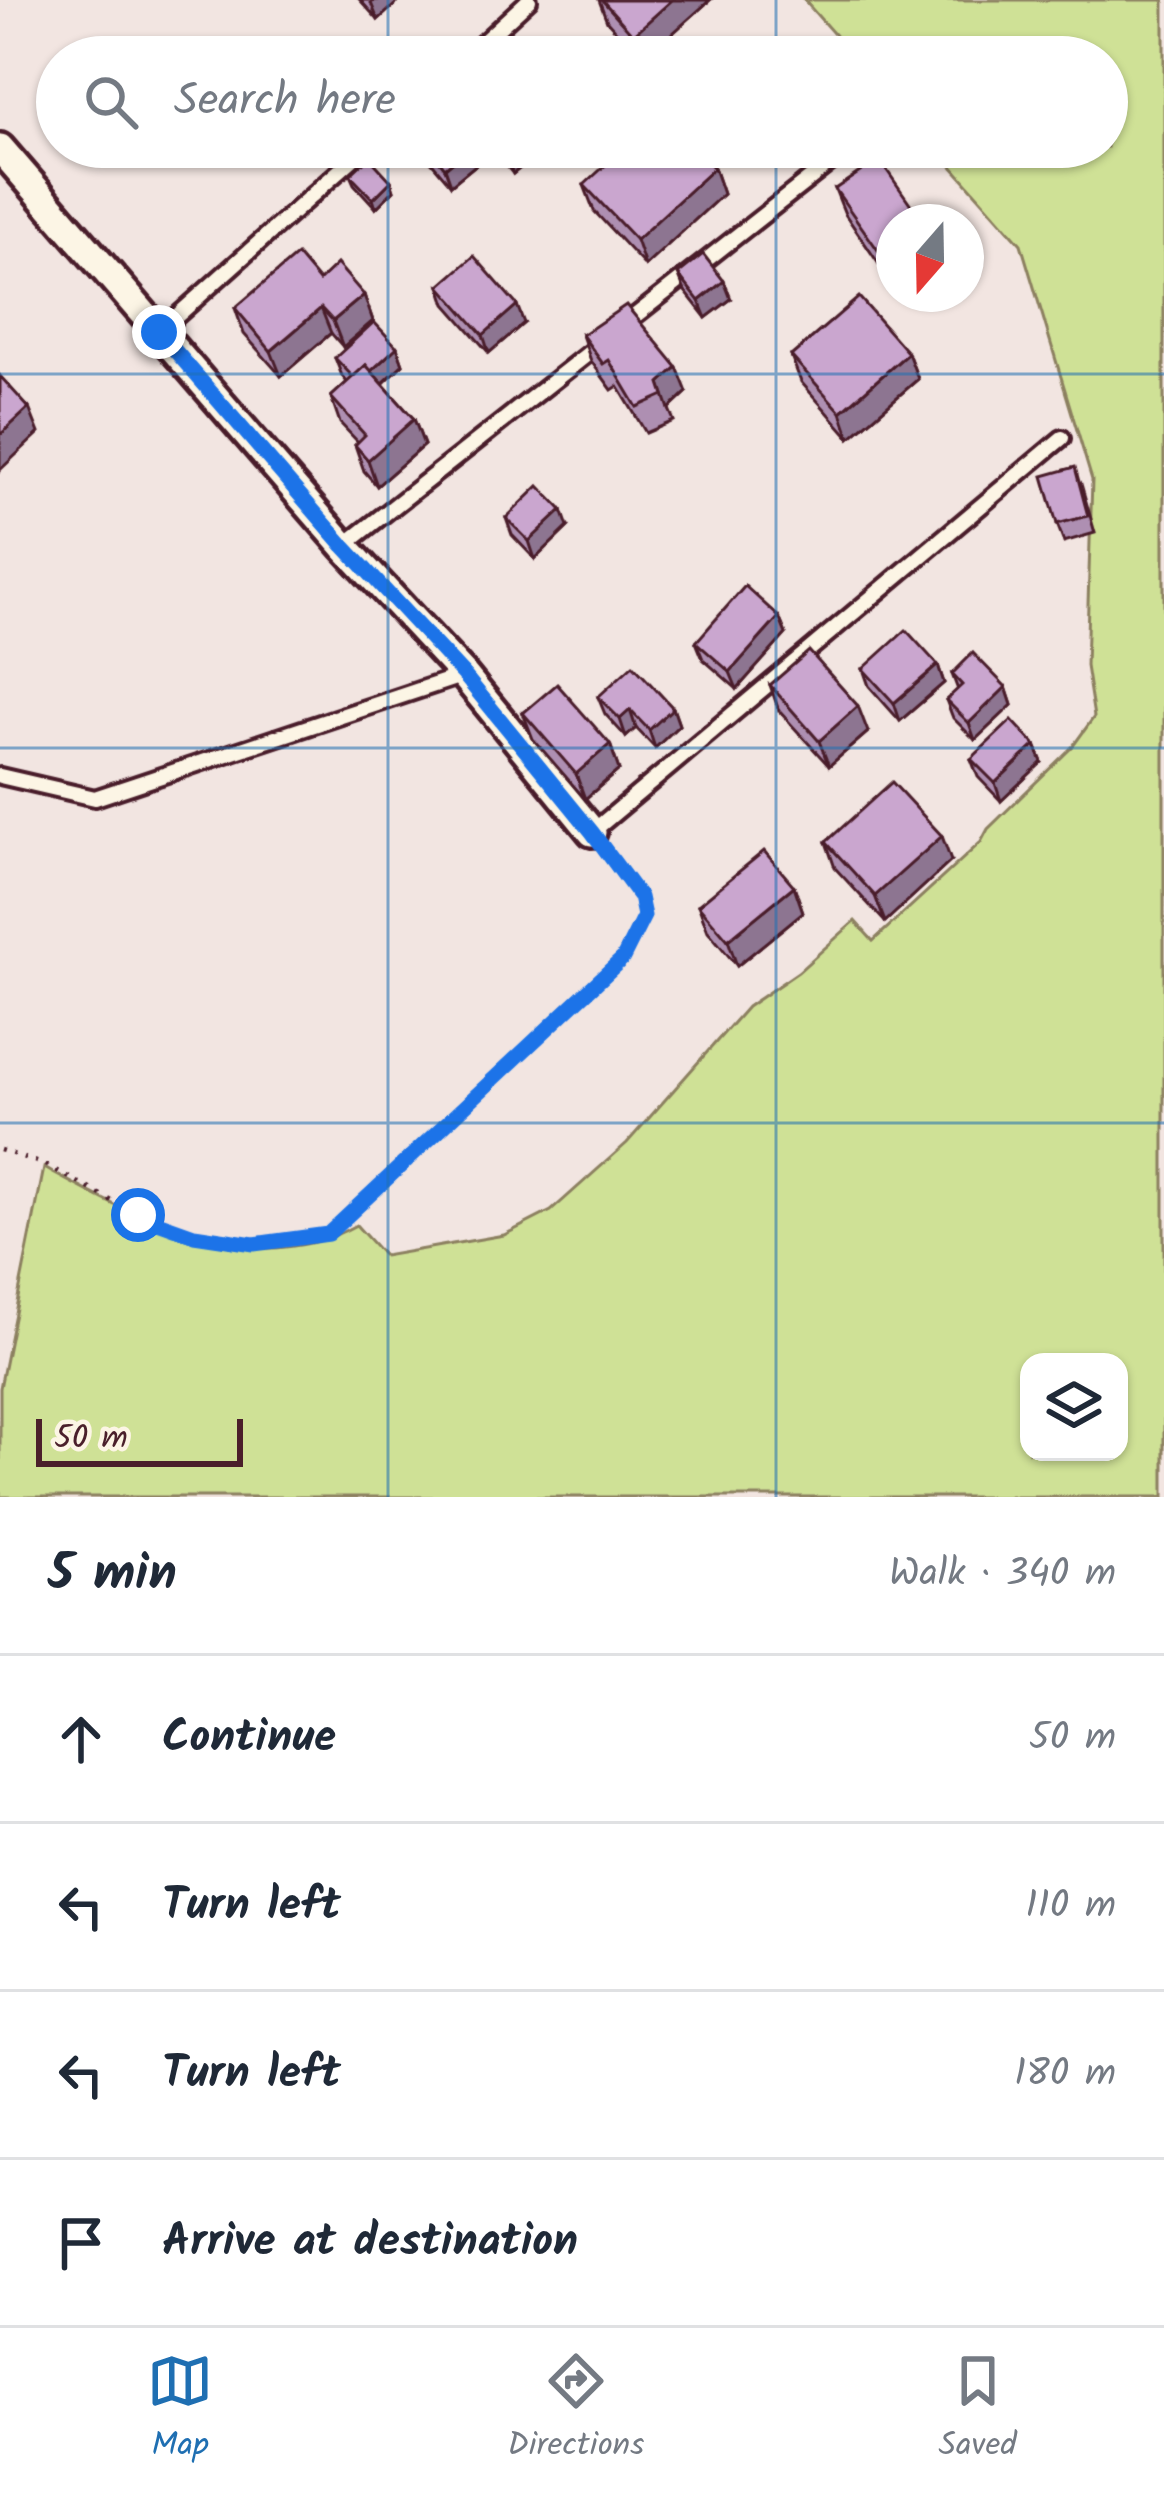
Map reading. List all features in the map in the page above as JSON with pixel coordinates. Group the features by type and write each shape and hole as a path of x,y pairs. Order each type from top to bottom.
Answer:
{"street":[{"path":"0,148 344,546 464,675 592,832"}],"lane":[{"path":"490,36 530,0"},
{"path":"159,332 343,168"},
{"path":"344,546 823,168"},
{"path":"592,832 1062,438"},
{"path":"0,776 95,798 464,675"}],"path":[{"path":"0,1150 46,1165 138,1215 194,1235 254,1244 328,1234 623,958 644,916 640,897 592,832"}],"green space":[{"path":"804,0 1164,0 1164,1497 0,1497 0,1388 44,1168 156,1224 236,1246 276,1248 316,1242 356,1225 384,1256 504,1235 551,1211 627,1143 747,1007 798,972 855,921 873,941 981,842 988,829 1073,746 1094,717 1086,666 1092,480 1021,244 954,168 1128,168 1128,36 836,36"}],"building":[{"path":"602,0 672,0 633,35"},
{"path":"357,168 379,168 391,181 373,199 350,175"},
{"path":"602,168 714,168 636,240 584,185"},
{"path":"866,168 885,168 910,204 876,204 876,247 835,189"},
{"path":"703,254 724,281 699,301 678,274"},
{"path":"297,255 319,281 337,264 364,295 333,321 321,308 271,351 235,308"},
{"path":"474,256 517,305 483,335 440,286"},
{"path":"859,297 908,353 841,412 791,356"},
{"path":"626,305 677,367 660,383 664,395 637,407 609,360 603,364 582,335"},
{"path":"374,322 397,347 371,371 366,365 353,377 335,358"},
{"path":"366,365 414,419 368,460 355,445 365,435 331,397"},
{"path":"0,376 29,408 0,435"},
{"path":"1075,467 1088,516 1057,524 1043,476"},
{"path":"539,486 562,510 529,541 506,518"},
{"path":"745,586 779,617 730,672 696,642"},
{"path":"906,630 938,665 894,703 863,669"},
{"path":"809,651 858,706 819,741 770,685"},
{"path":"973,653 1006,687 969,723 946,700 962,685 952,674"},
{"path":"633,665 673,708 649,730 630,710 620,719 598,697"},
{"path":"557,684 610,744 576,774 523,713"},
{"path":"1012,720 1035,745 995,783 971,759"},
{"path":"892,782 942,836 875,896 826,842"},
{"path":"764,851 794,886 728,940 698,905"}],"route":[{"path":"138,1215 194,1235 254,1244 328,1234 623,958 644,916 640,897 592,832 464,675 344,546 159,332"}]}
